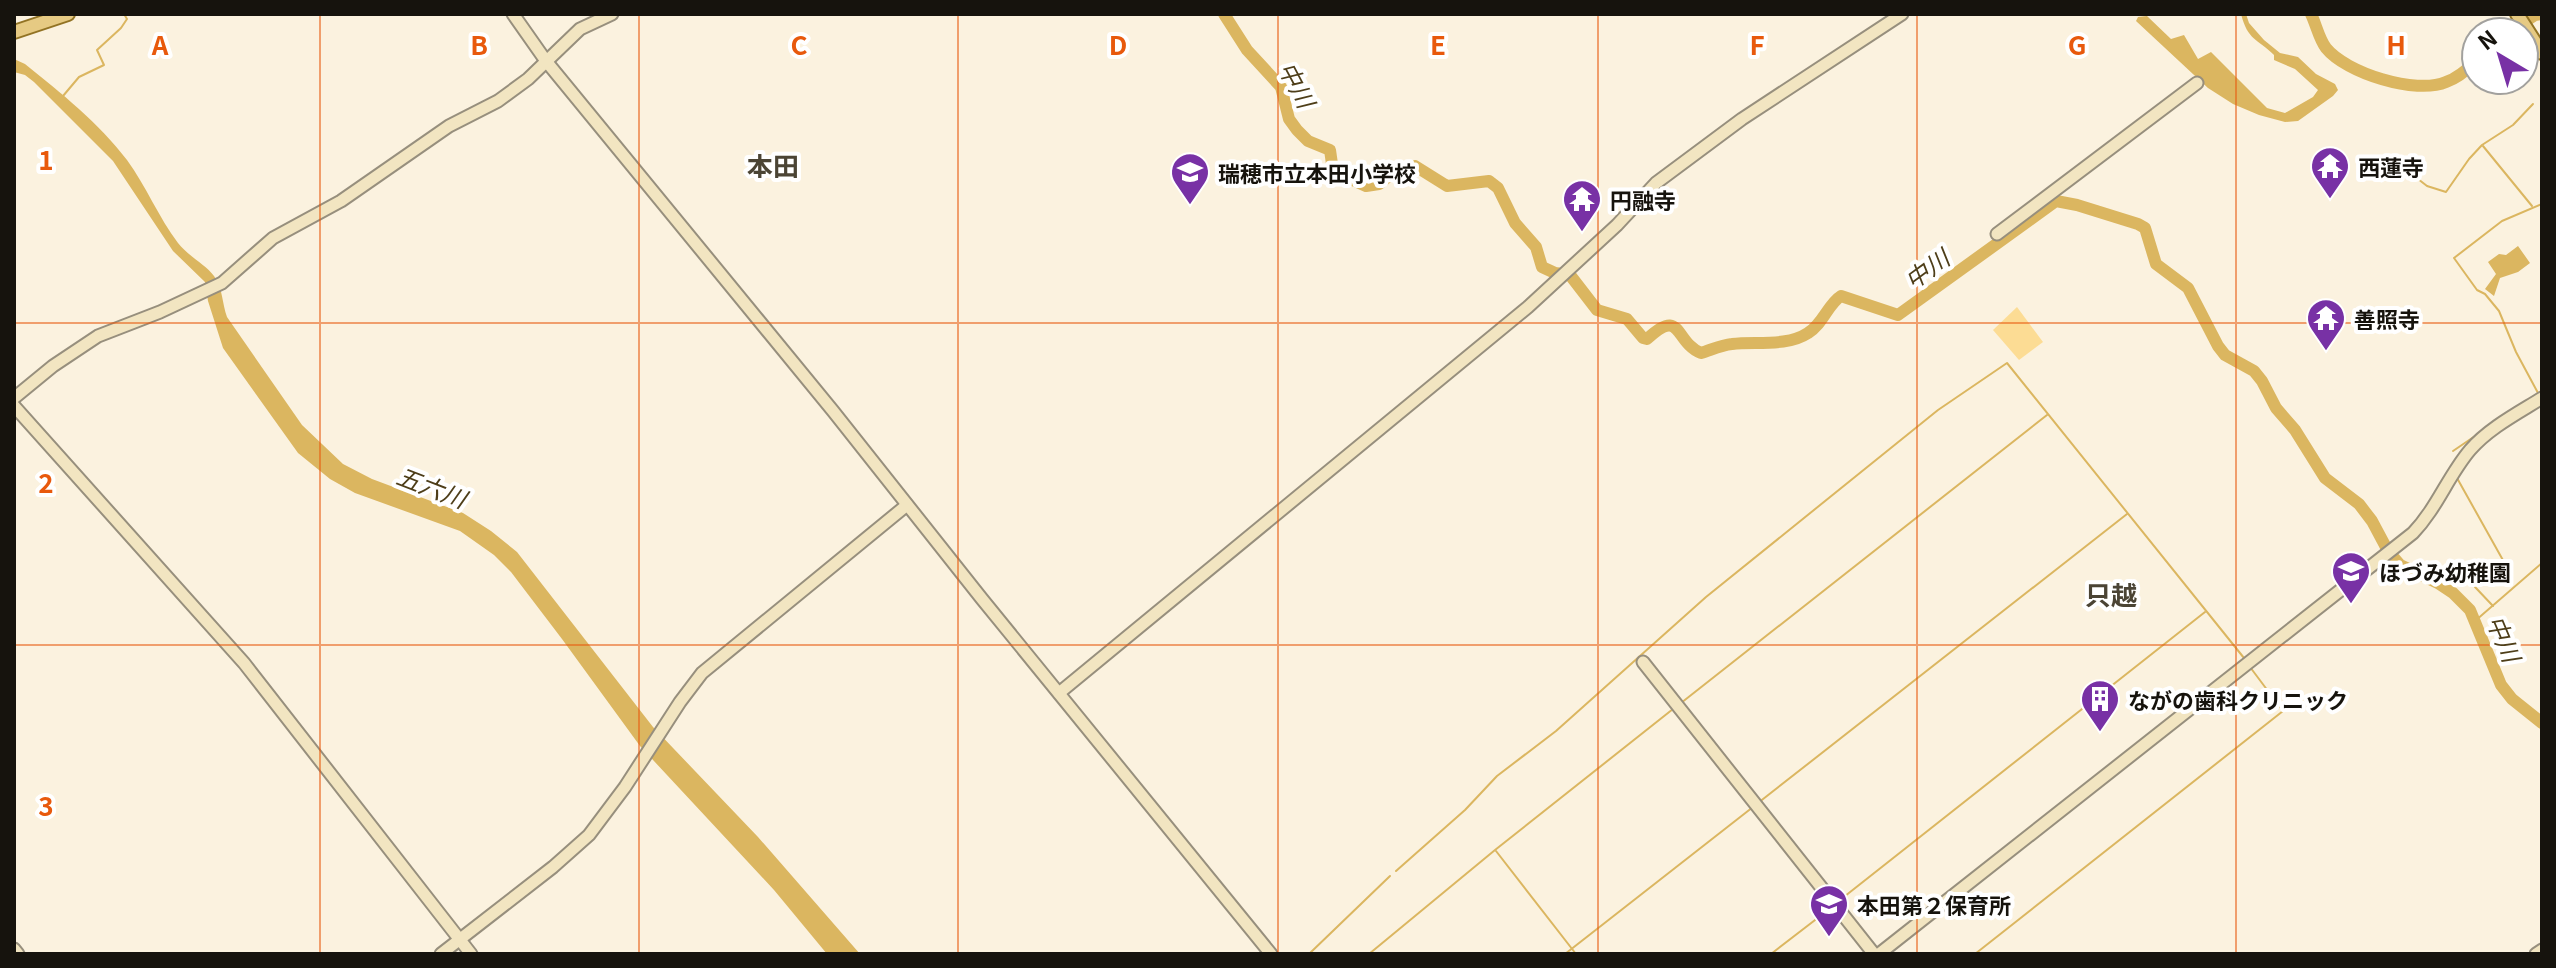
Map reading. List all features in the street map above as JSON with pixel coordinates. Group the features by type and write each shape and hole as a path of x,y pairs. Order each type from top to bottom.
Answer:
{"main road":[{"path":"14,32 68,14"}],"street":[{"path":"513,14 546,61 1271,954"},
{"path":"14,398 53,366 98,336 222,283 273,238 341,201 449,126 498,101 528,79 580,29 612,14"},
{"path":"1059,693 1528,307 1617,225 1656,183 1699,149 1902,14"},
{"path":"1997,234 2197,83"},
{"path":"1643,662 1877,954 2413,533 2433,509 2472,448 2484,436 2542,398"},
{"path":"14,406 244,663 471,954"},
{"path":"441,954 589,835 702,673 907,505"},
{"path":"14,949 18,954"},
{"path":"2536,954 2542,950"}],"shaded area":[{"path":"2241,14 2246,14 2249,23 2280,53 2298,57 2316,74 2335,84 2338,90 2333,96 2298,121 2285,122 2259,115 2233,104 2208,88 2136,21 2138,17 2147,16 2171,39 2184,35 2198,59 2211,52 2267,108 2285,113 2313,97 2318,90 2295,69 2274,60 2274,55 2250,34"},
{"path":"14,59 25,64 79,109 127,160 178,243 214,276 227,317 302,425 343,464 372,479 463,513 517,552 653,727 758,837 860,954 827,954 774,890 640,746 511,572 494,555 460,531 355,493 330,479 298,453 223,348 205,282 173,251 113,161 34,82 14,72"},
{"path":"2518,246 2530,263 2518,272 2500,278 2494,296 2485,289 2496,274 2488,262"},
{"path":"2017,307 2043,342 2019,360 1993,330"}],"waterway":[{"path":"63,96 79,77 104,65 97,50 121,28 127,19 124,14"},
{"name":"中川","path":"1224,14 1247,50 1281,87 1289,119 1297,130 1308,141 1330,150 1333,171 1366,186 1379,184 1396,170 1415,166 1447,186 1489,181 1498,188 1515,223 1536,247 1542,267 1570,275 1597,310 1627,319 1643,338 1647,339 1658,330 1672,326 1692,348 1701,353 1728,345 1781,342 1800,337 1813,329 1841,296 1898,315 2056,201 2138,224 2145,228 2156,264 2188,288 2225,355 2254,371 2262,381 2276,408 2295,430 2325,478 2359,504 2400,565 2438,583 2470,610 2501,685 2512,699 2542,723"},
{"path":"2311,14 2326,48 2349,66 2365,73 2417,86 2446,82 2460,74"},
{"path":"2533,16 2541,14"},
{"path":"2386,163 2404,168 2427,186 2446,192 2482,145 2513,125 2533,104"},
{"path":"2483,146 2532,206"},
{"path":"2538,393 2499,311 2485,294 2477,290 2454,258 2502,221 2542,204"},
{"path":"1396,871 1465,810 1497,776 1556,731 1706,597 1938,410 2007,363 2244,658"},
{"path":"2523,403 2542,391"},
{"path":"1681,703 2047,415"},
{"path":"2453,451 2478,434"},
{"path":"2457,478 2504,562 2475,587 2493,606"},
{"path":"1758,803 2127,514"},
{"path":"2475,621 2542,563"},
{"path":"1840,900 2205,612"},
{"path":"1975,954 2283,711 2250,667"},
{"path":"1369,954 1673,709"},
{"path":"1565,954 1753,807"},
{"path":"1496,851 1576,954"},
{"path":"1309,954 1390,876"},
{"path":"1771,954 1832,907"}],"place":[{"name":"西蓮寺","path":"2330,200"},
{"name":"瑞穂市立本田小学校","path":"1190,206"},
{"name":"円融寺","path":"1582,233"},
{"name":"善照寺","path":"2326,352"},
{"name":"ほづみ幼稚園","path":"2351,605"},
{"name":"ながの歯科クリニック","path":"2100,733"},
{"name":"本田第２保育所","path":"1829,938"}],"district":[{"name":"本田","path":"773,164"},
{"name":"只越","path":"2111,593"}],"water label":[{"name":"五六川","path":"432,486"}]}
